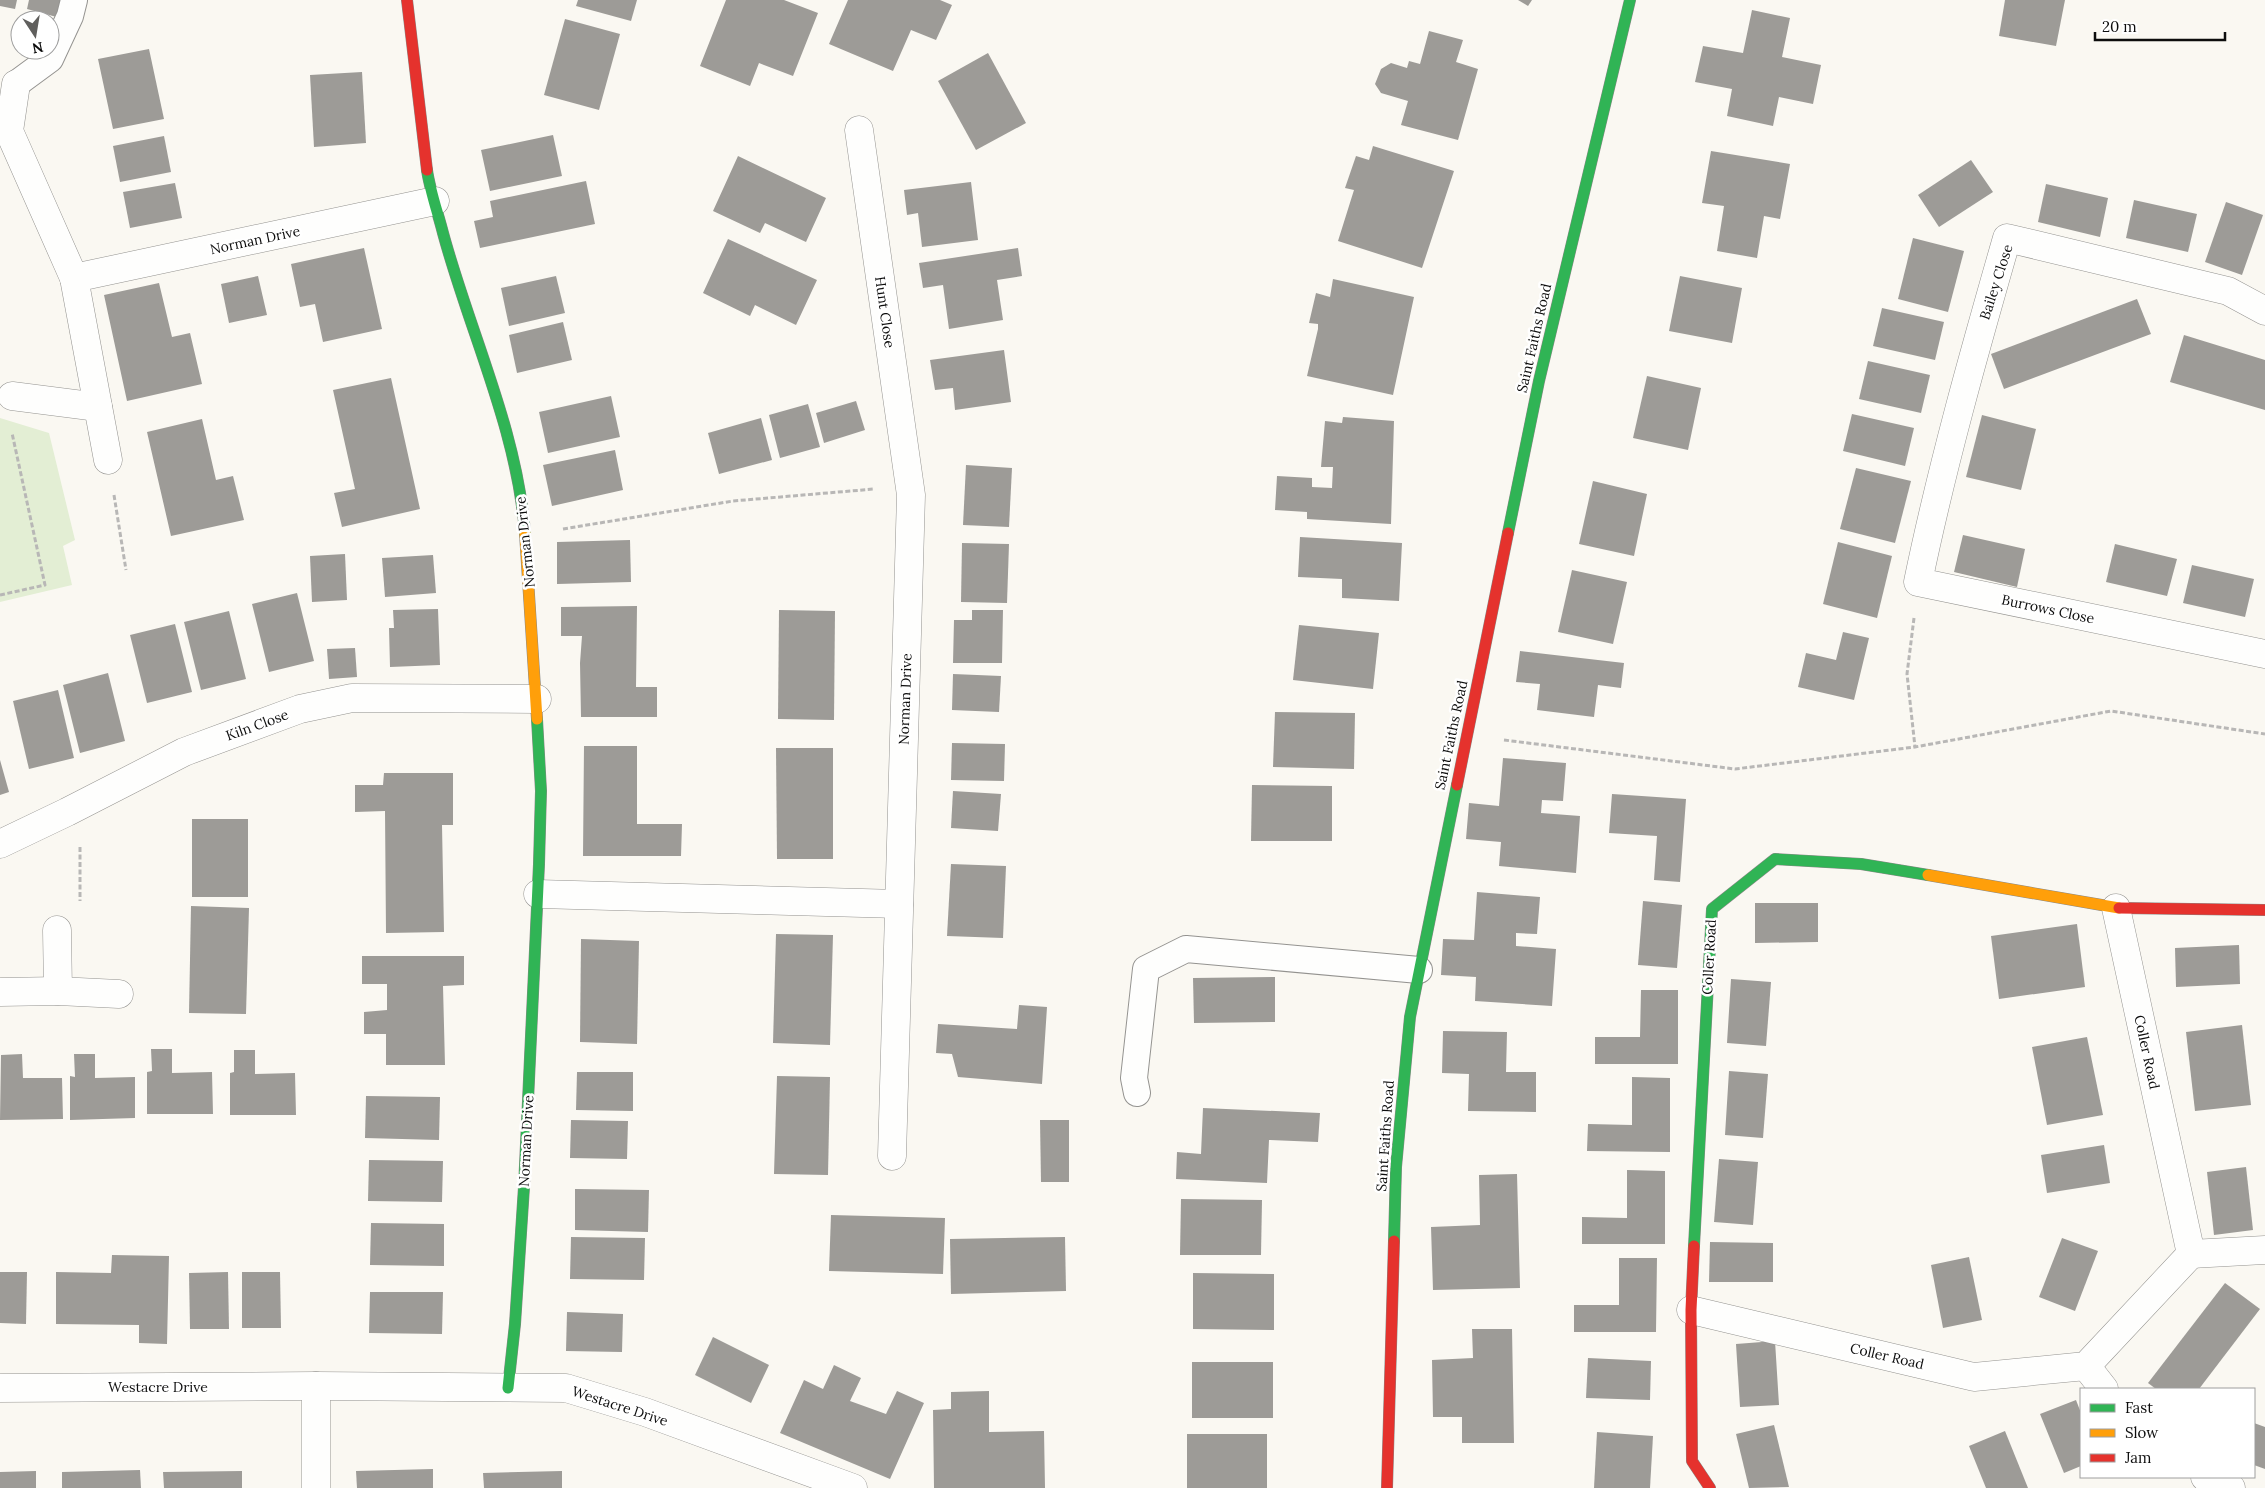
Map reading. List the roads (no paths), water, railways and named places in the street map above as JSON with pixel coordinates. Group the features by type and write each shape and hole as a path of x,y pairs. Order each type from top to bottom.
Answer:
{"street":[{"name":"Norman Drive","path":"407,0 428,175 451,262 489,373 515,466 525,536 537,699 541,791 538,894 524,1186 515,1324 508,1388"},
{"name":"Saint Faiths Road","path":"1387,1488 1396,1167 1410,1017 1539,381 1630,0"},
{"path":"16,84 9,132 74,278 108,460"},
{"name":"Hunt Close","path":"859,130 911,495"},
{"name":"Norman Drive","path":"74,278 435,201"},
{"name":"Bailey Close","path":"1918,582 1936,495 1960,401 2007,238 2228,290 2265,311"},
{"path":"12,396 98,407"},
{"name":"Norman Drive","path":"892,1156 911,495"},
{"name":"Burrows Close","path":"1918,582 2265,654"},
{"name":"Kiln Close","path":"0,844 68,812 184,752 300,709 352,698 537,699"},
{"name":"Coller Road","path":"1710,1488 1692,1461 1691,1310 1712,909 1775,859 1861,864 2116,908 2265,910"},
{"path":"538,894 899,904"},
{"name":"Coller Road","path":"2116,908 2191,1254"},
{"path":"57,930 58,991"},
{"path":"0,992 58,991 119,994"},
{"path":"2103,1388 2086,1366 2191,1254 2265,1250"},
{"name":"Coller Road","path":"1691,1310 1974,1377 2086,1366"},
{"path":"316,1386 316,1488"},
{"name":"Westacre Drive","path":"0,1388 316,1386 566,1388 645,1412 853,1488"},
{"path":"2207,1478 2231,1488"}],"lane":[{"path":"16,84 50,59 70,16 74,0"},
{"path":"1137,1093 1134,1078 1146,969 1186,949 1419,970"}]}
